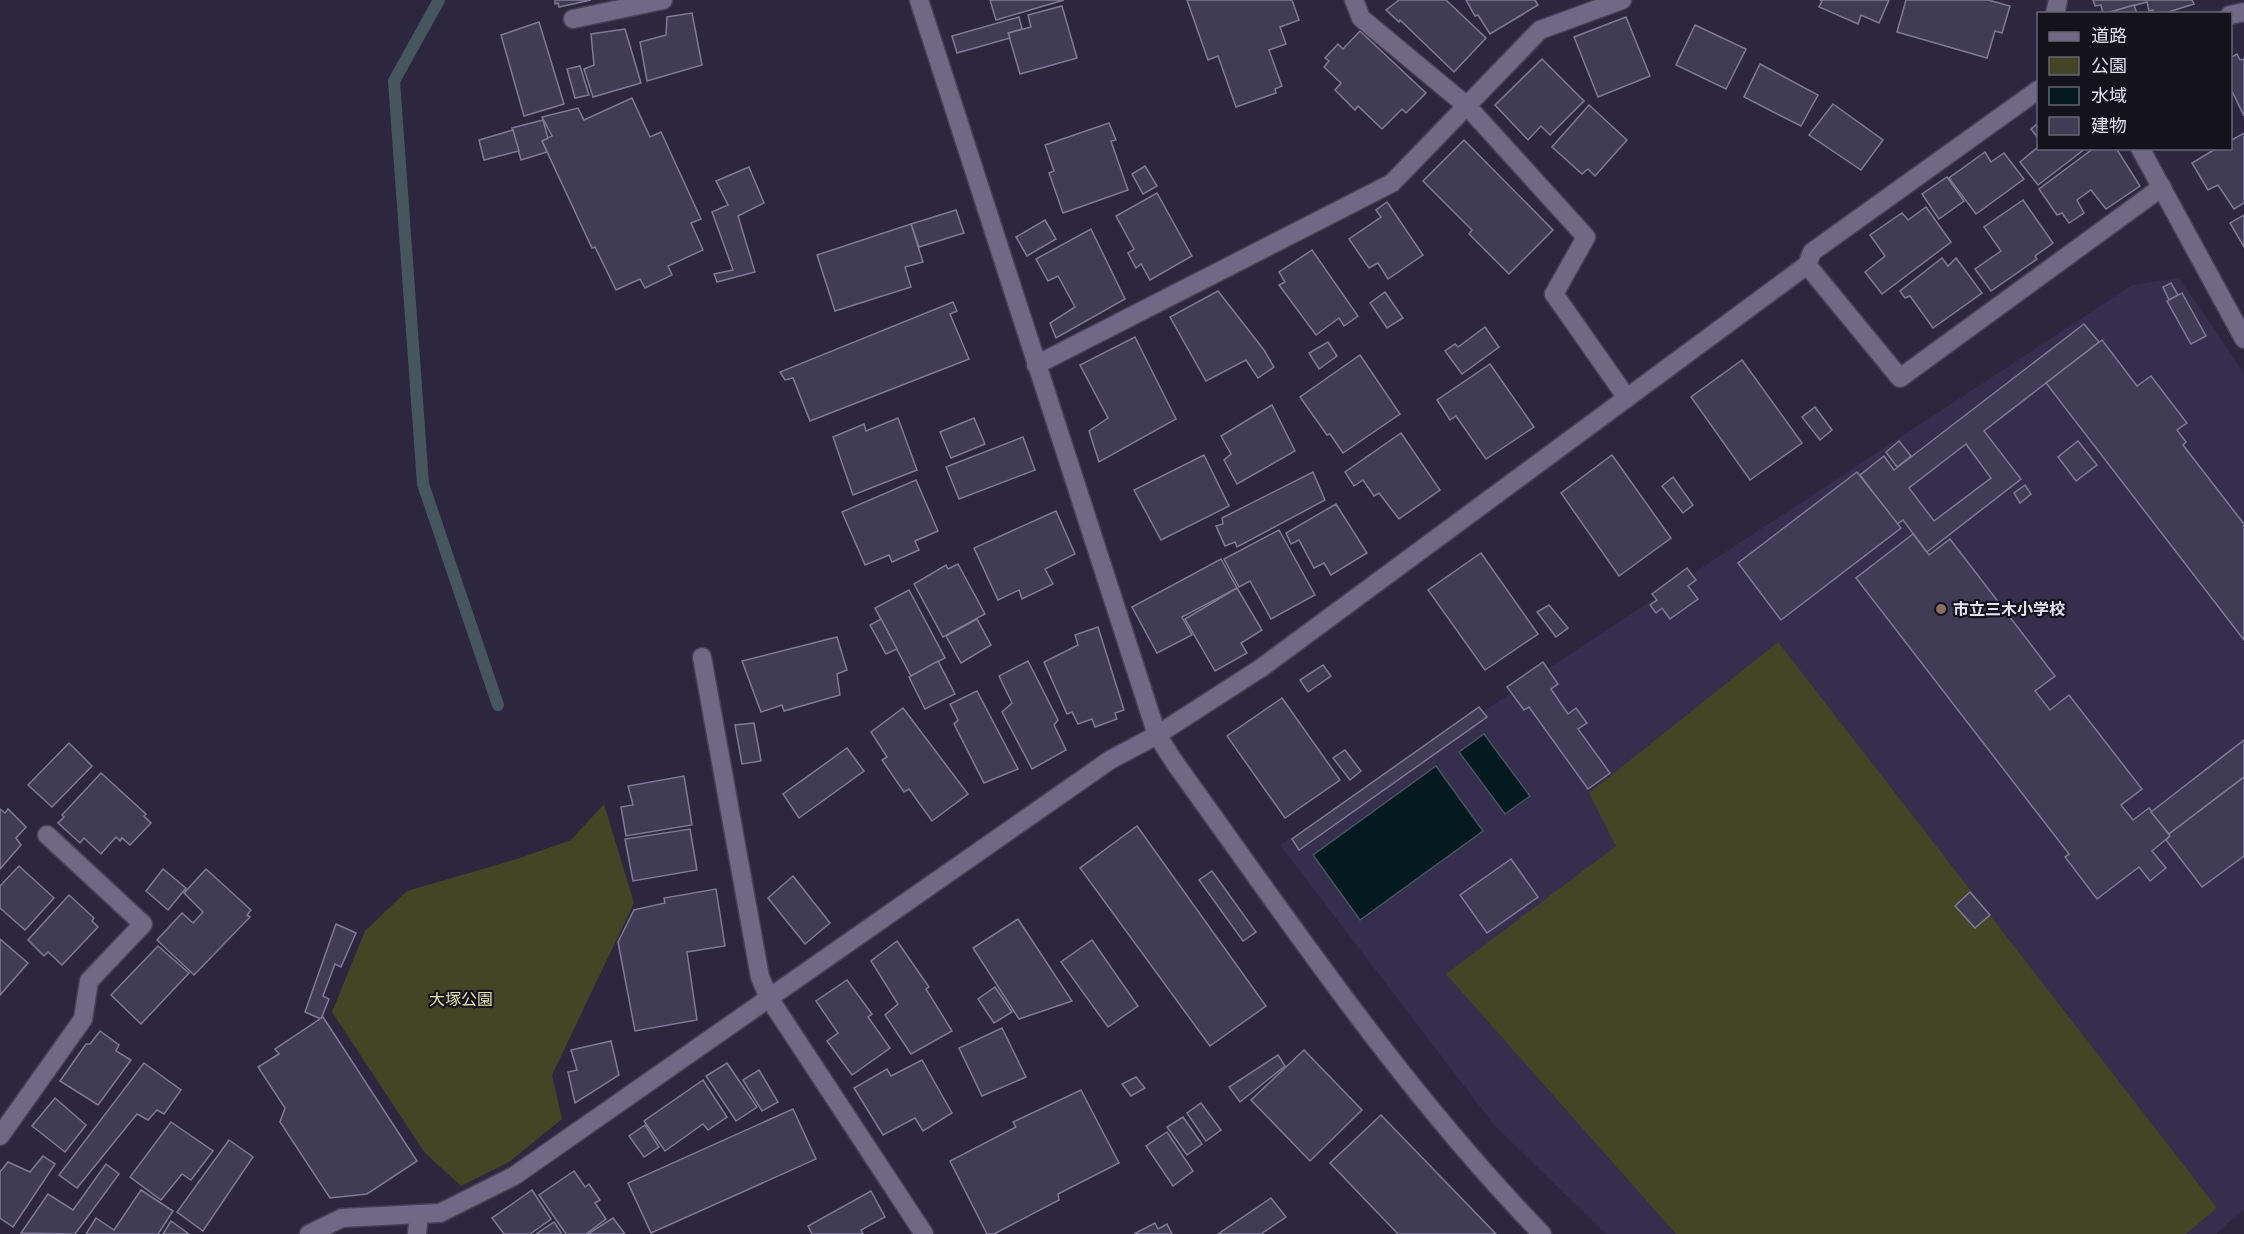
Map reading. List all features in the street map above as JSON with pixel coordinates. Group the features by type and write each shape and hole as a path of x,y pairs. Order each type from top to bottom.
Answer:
{"street":[{"path":"573,19 663,0"},
{"path":"918,0 1157,735 1335,985 1399,1068 1497,1188 1542,1234"},
{"path":"1354,0 1361,18 1467,106 1586,237 1554,294 1627,398"},
{"path":"1036,365 1392,183 1540,30 1622,0"},
{"path":"309,1234 342,1218 440,1213 514,1176 1110,760 1157,735 1261,668 1807,265 1812,252 2037,91"},
{"path":"2141,150 2244,339"},
{"path":"1807,265 1900,378 2162,187"},
{"path":"702,657 760,977 769,998 924,1234"},
{"path":"0,1136 82,1019 89,981 143,924 48,835"},
{"path":"417,1234 419,1214"}],"shaded area":[{"name":"市立三木小学校","path":"2179,278 2244,373 2244,1209 2216,1234 1606,1234 1494,1125 1280,845 2132,285"}],"green space":[{"path":"1778,642 2217,1208 2186,1234 1676,1234 1446,974 1616,846 1589,793"},
{"name":"大塚公園","path":"604,804 634,903 552,1075 562,1119 509,1162 461,1186 425,1153 332,1012 365,931 407,891 517,859 571,840"}],"water":[{"path":"1484,734 1530,796 1505,814 1459,752"},
{"path":"1436,766 1483,831 1360,920 1313,855"}],"building":[{"path":"555,0 591,0 559,7 558,3 555,4"},
{"path":"990,0 1064,0 996,20"},
{"path":"1187,0 1292,0 1299,20 1280,27 1286,44 1269,50 1282,86 1275,89 1276,93 1236,107 1218,56 1208,60"},
{"path":"1399,0 1446,0 1486,38 1454,72 1400,20 1399,22 1386,10"},
{"path":"1466,0 1535,0 1538,5 1490,34 1478,15 1475,16"},
{"path":"1820,0 1889,0 1879,23 1861,15 1858,24 1819,7 1822,1"},
{"path":"1906,0 1988,0 2010,6 2002,33 1995,31 1987,58 1897,32"},
{"path":"2093,0 2192,0 2194,4 2168,12 2149,11 2147,2 2110,12 2103,12 2101,5 2095,6"},
{"path":"2134,5 2136,12 2111,12"},
{"path":"1062,6 1077,58 1020,74 1008,33 1031,27 1028,15"},
{"path":"692,13 702,65 647,81 640,42 666,35 667,17"},
{"path":"1019,17 1022,29 1008,33 1010,38 957,53 952,36"},
{"path":"1626,17 1650,76 1598,97 1574,37"},
{"path":"539,22 564,104 524,116 501,35"},
{"path":"1695,25 1746,49 1726,89 1676,65"},
{"path":"625,29 641,83 593,97 584,69 594,65 591,34"},
{"path":"1360,31 1426,93 1406,113 1402,109 1382,129 1358,106 1355,110 1335,90 1341,83 1324,67 1329,61 1325,58 1338,44 1343,49"},
{"path":"2237,54 2240,60 2244,59 2244,116 2232,91 2232,57"},
{"path":"1542,59 1584,101 1550,135 1541,126 1528,140 1495,105"},
{"path":"1760,64 1818,95 1801,126 1744,97"},
{"path":"580,66 589,95 575,98 567,69"},
{"path":"632,98 650,137 661,132 701,219 691,223 703,250 668,266 672,275 645,288 640,279 616,290 595,247 592,248 542,141 552,136 542,117 578,108 584,120"},
{"path":"1833,104 1883,140 1861,170 1809,135"},
{"path":"1589,105 1627,140 1595,176 1588,169 1582,174 1552,147"},
{"path":"543,120 548,138 542,141 547,152 521,160 512,128"},
{"path":"1109,123 1116,140 1111,141 1128,190 1063,213 1049,173 1054,171 1045,145"},
{"path":"2037,124 2037,137 2031,129"},
{"path":"513,130 519,151 484,160 479,140"},
{"path":"2244,133 2244,203 2234,209 2218,185 2208,190 2192,163 2214,150 2232,150 2232,140"},
{"path":"1464,140 1553,230 1509,274 1469,234 1472,230 1423,181"},
{"path":"2037,148 2037,150 2083,150 2038,185 2020,162"},
{"path":"2091,150 2117,150 2140,186 2106,209 2091,190 2077,200 2084,213 2069,223 2062,213 2057,215 2039,189"},
{"path":"1985,152 1991,162 2004,153 2024,179 1976,214 1949,178"},
{"path":"1145,166 1157,186 1143,194 1132,174"},
{"path":"749,167 764,203 738,216 755,272 717,282 714,274 733,270 712,212 728,205 716,181"},
{"path":"1947,177 1964,201 1939,219 1922,194"},
{"path":"1157,193 1192,256 1150,280 1141,264 1136,268 1128,253 1134,249 1116,216"},
{"path":"2023,200 2053,243 2035,256 2037,259 1991,291 1975,269 2001,251 1984,227"},
{"path":"1387,202 1423,255 1388,279 1378,263 1369,268 1349,239 1381,217 1376,210"},
{"path":"1926,207 1951,242 1882,294 1865,272 1885,256 1870,235 1902,213 1908,220"},
{"path":"956,210 964,233 919,247 911,224"},
{"path":"2244,215 2244,247 2230,223"},
{"path":"1045,220 1056,239 1027,256 1016,237"},
{"path":"911,224 923,262 905,267 911,287 835,311 817,255"},
{"path":"1091,229 1125,299 1056,338 1050,323 1075,307 1058,276 1048,281 1036,259"},
{"path":"1312,250 1358,316 1344,326 1339,318 1316,335 1279,285 1285,282 1279,272"},
{"path":"1942,258 1948,266 1956,258 1982,293 1933,328 1910,296 1905,298 1900,291"},
{"path":"2171,283 2178,295 2169,300 2163,287"},
{"path":"1218,291 1264,350 1274,367 1258,378 1246,360 1206,381 1170,317"},
{"path":"1385,292 1403,318 1387,328 1370,303"},
{"path":"2182,293 2206,336 2191,344 2167,301"},
{"path":"953,302 957,311 950,314 969,359 810,421 793,378 785,380 780,372"},
{"path":"2084,324 2099,342 1984,431 2021,479 1927,552 1903,520 1897,524 1860,475 1884,456 1894,470","holes":["1966,444 1991,478 1934,521 1909,488"]},
{"path":"1485,327 1499,347 1462,374 1445,351 1455,344 1458,347"},
{"path":"1135,337 1176,419 1099,462 1089,431 1108,418 1080,365"},
{"path":"2102,340 2137,386 2151,376 2187,423 2177,430 2186,442 2183,445 2244,524 2244,640 2046,383"},
{"path":"1328,342 1337,356 1319,369 1309,353"},
{"path":"1360,355 1400,414 1343,453 1300,397"},
{"path":"1742,360 1802,443 1750,480 1691,397"},
{"path":"1490,364 1534,427 1486,459 1456,416 1450,420 1437,400"},
{"path":"1272,405 1295,451 1237,484 1224,460 1231,454 1221,436"},
{"path":"1815,407 1832,430 1820,440 1802,417"},
{"path":"898,418 917,470 853,495 833,437 864,424 866,431"},
{"path":"974,418 985,444 951,458 940,432"},
{"path":"1401,433 1440,490 1399,519 1379,493 1374,496 1363,480 1354,486 1345,472"},
{"path":"1023,437 1035,470 959,499 946,467"},
{"path":"1899,441 1911,456 1897,467 1886,452"},
{"path":"2078,441 2097,465 2076,481 2058,457"},
{"path":"1204,455 1229,506 1161,540 1134,490"},
{"path":"1612,455 1671,538 1619,576 1561,493"},
{"path":"1313,472 1325,500 1237,547 1235,542 1225,546 1216,526 1223,524 1222,518"},
{"path":"1857,472 1901,528 1781,620 1738,563"},
{"path":"1673,477 1693,505 1683,513 1662,486"},
{"path":"916,480 938,531 915,541 919,550 892,562 889,555 865,565 842,512"},
{"path":"2025,485 2031,494 2020,503 2014,493"},
{"path":"1336,504 1367,553 1331,575 1324,563 1314,568 1299,540 1291,544 1286,533"},
{"path":"1056,511 1075,554 1045,569 1053,584 1022,599 1019,590 998,600 974,548"},
{"path":"1279,530 1315,595 1271,619 1250,581 1239,587 1224,559"},
{"path":"1913,534 1929,555 1950,539 2055,676 2035,691 2050,710 2069,695 2142,789 2121,805 2133,820 2149,808 2170,836 2152,851 2166,868 2150,881 2139,867 2097,899 2065,857 2069,854 1856,578"},
{"path":"1481,553 1538,634 1485,670 1428,590"},
{"path":"1221,559 1237,588 1182,617 1192,635 1157,653 1132,607"},
{"path":"958,564 985,614 943,637 914,584 946,565 948,569"},
{"path":"1687,568 1696,580 1688,586 1698,599 1670,619 1662,608 1656,613 1650,605 1657,600 1652,594"},
{"path":"1237,588 1262,630 1241,643 1247,653 1215,671 1185,619"},
{"path":"909,590 945,658 911,676 875,608"},
{"path":"1549,605 1568,628 1556,637 1537,612"},
{"path":"881,619 897,649 886,654 870,625"},
{"path":"977,619 991,645 961,663 946,636"},
{"path":"1098,627 1124,710 1115,713 1117,719 1095,727 1092,719 1078,724 1072,712 1067,714 1044,662 1078,645 1075,635"},
{"path":"837,637 847,670 837,674 840,695 784,711 782,705 761,712 742,661"},
{"path":"938,661 955,694 925,709 909,677"},
{"path":"1028,661 1058,720 1054,725 1066,750 1032,769 1002,712 1012,703 999,676"},
{"path":"1543,662 1558,684 1551,689 1568,714 1576,708 1587,723 1578,729 1610,773 1588,789 1529,707 1524,710 1507,687"},
{"path":"1323,665 1331,676 1308,692 1300,680"},
{"path":"977,691 1018,769 984,783 954,724 958,720 950,704"},
{"path":"1282,698 1340,780 1285,818 1227,736"},
{"path":"1479,707 1487,717 1299,850 1292,839"},
{"path":"903,708 968,794 932,821 909,789 904,792 882,760 887,757 871,732"},
{"path":"754,723 761,761 742,764 735,725"},
{"path":"2244,740 2244,777 2169,834 2151,812"},
{"path":"69,743 92,766 52,807 28,785"},
{"path":"847,748 864,771 799,818 783,794"},
{"path":"1345,750 1361,771 1350,780 1333,758"},
{"path":"101,773 146,814 144,816 151,823 130,845 122,838 120,841 116,837 101,854 84,838 80,843 58,823 64,817 62,815"},
{"path":"684,776 692,825 626,836 621,807 633,805 628,786"},
{"path":"2244,777 2244,856 2202,887 2166,840 2169,834"},
{"path":"0,809 5,813 8,809 26,827 16,838 21,845 0,869"},
{"path":"1137,826 1266,1006 1210,1046 1080,868"},
{"path":"690,829 697,870 633,881 625,839"},
{"path":"1511,859 1538,897 1487,933 1460,895"},
{"path":"19,866 54,898 25,930 0,908 0,886"},
{"path":"163,869 186,888 168,910 146,891"},
{"path":"206,869 251,910 247,915 250,917 194,975 157,940 182,913 193,923 203,912 184,893"},
{"path":"1212,871 1256,932 1243,941 1199,880"},
{"path":"793,876 830,923 805,944 768,898"},
{"path":"716,889 725,946 687,952 697,1020 635,1031 618,942 634,910 665,903 664,898"},
{"path":"1970,892 1990,915 1975,928 1955,906"},
{"path":"69,895 94,918 92,921 98,927 62,965 48,952 44,956 28,940"},
{"path":"1018,919 1072,1001 1019,1019 973,948"},
{"path":"336,924 356,933 341,967 335,964 323,996 329,999 321,1019 305,1012"},
{"path":"0,939 28,963 0,995"},
{"path":"1092,940 1138,1006 1108,1027 1061,962"},
{"path":"897,941 929,987 926,989 952,1031 911,1054 885,1015 898,1004 871,961"},
{"path":"158,946 189,973 141,1024 111,995"},
{"path":"847,980 872,1014 868,1017 890,1048 852,1075 827,1041 838,1033 816,1001"},
{"path":"995,987 1012,1012 994,1023 978,999"},
{"path":"323,1017 417,1161 367,1194 330,1198 280,1122 285,1108 258,1067 279,1054 275,1049"},
{"path":"1002,1028 1026,1077 982,1096 959,1048"},
{"path":"100,1031 119,1045 116,1051 131,1060 98,1105 60,1081 86,1044 90,1044"},
{"path":"611,1041 619,1075 575,1103 568,1072 577,1070 571,1050"},
{"path":"1304,1050 1362,1110 1310,1161 1251,1100"},
{"path":"1278,1055 1285,1066 1240,1102 1229,1087"},
{"path":"922,1060 952,1113 923,1131 915,1118 883,1135 854,1088 887,1069 891,1076"},
{"path":"144,1063 181,1090 164,1114 157,1110 148,1120 137,1114 77,1188 59,1175"},
{"path":"727,1063 757,1107 736,1121 706,1076"},
{"path":"759,1070 778,1102 762,1111 743,1080"},
{"path":"1136,1077 1145,1088 1131,1096 1122,1084"},
{"path":"703,1080 727,1117 708,1130 703,1124 665,1151 644,1121"},
{"path":"1081,1090 1119,1163 1058,1194 1059,1200 994,1234 987,1234 950,1161 1016,1127 1013,1122"},
{"path":"55,1098 86,1125 65,1152 32,1126"},
{"path":"1201,1103 1221,1130 1206,1141 1187,1113"},
{"path":"793,1109 816,1159 651,1233 628,1183"},
{"path":"1381,1115 1496,1234 1398,1234 1330,1163"},
{"path":"1183,1117 1202,1144 1187,1155 1167,1127"},
{"path":"171,1122 213,1151 191,1180 182,1174 161,1200 130,1177"},
{"path":"645,1125 659,1147 644,1157 629,1136"},
{"path":"1167,1132 1193,1171 1173,1186 1146,1146"},
{"path":"229,1140 253,1157 203,1231 177,1212"},
{"path":"43,1156 55,1164 13,1227 0,1218 0,1172 8,1162 30,1172"},
{"path":"106,1164 119,1174 75,1234 21,1233 48,1194 73,1210"},
{"path":"574,1171 585,1187 589,1184 600,1200 595,1203 606,1219 586,1234 566,1234 539,1195"},
{"path":"141,1190 173,1211 158,1234 86,1234 96,1218 114,1230"},
{"path":"532,1190 551,1219 530,1234 504,1234 492,1218"},
{"path":"871,1191 885,1217 861,1230 863,1234 812,1234 808,1226"},
{"path":"1271,1198 1286,1217 1261,1234 1218,1234"},
{"path":"613,1218 625,1234 588,1234"},
{"path":"171,1221 189,1234 163,1234"},
{"path":"554,1222 562,1234 536,1234"},
{"path":"1155,1223 1158,1229 1167,1224 1172,1234 1134,1234"}],"waterway":[{"path":"439,0 394,81 423,484 498,705"}],"place":[{"name":"市立三木小学校","path":"1941,609"}]}
